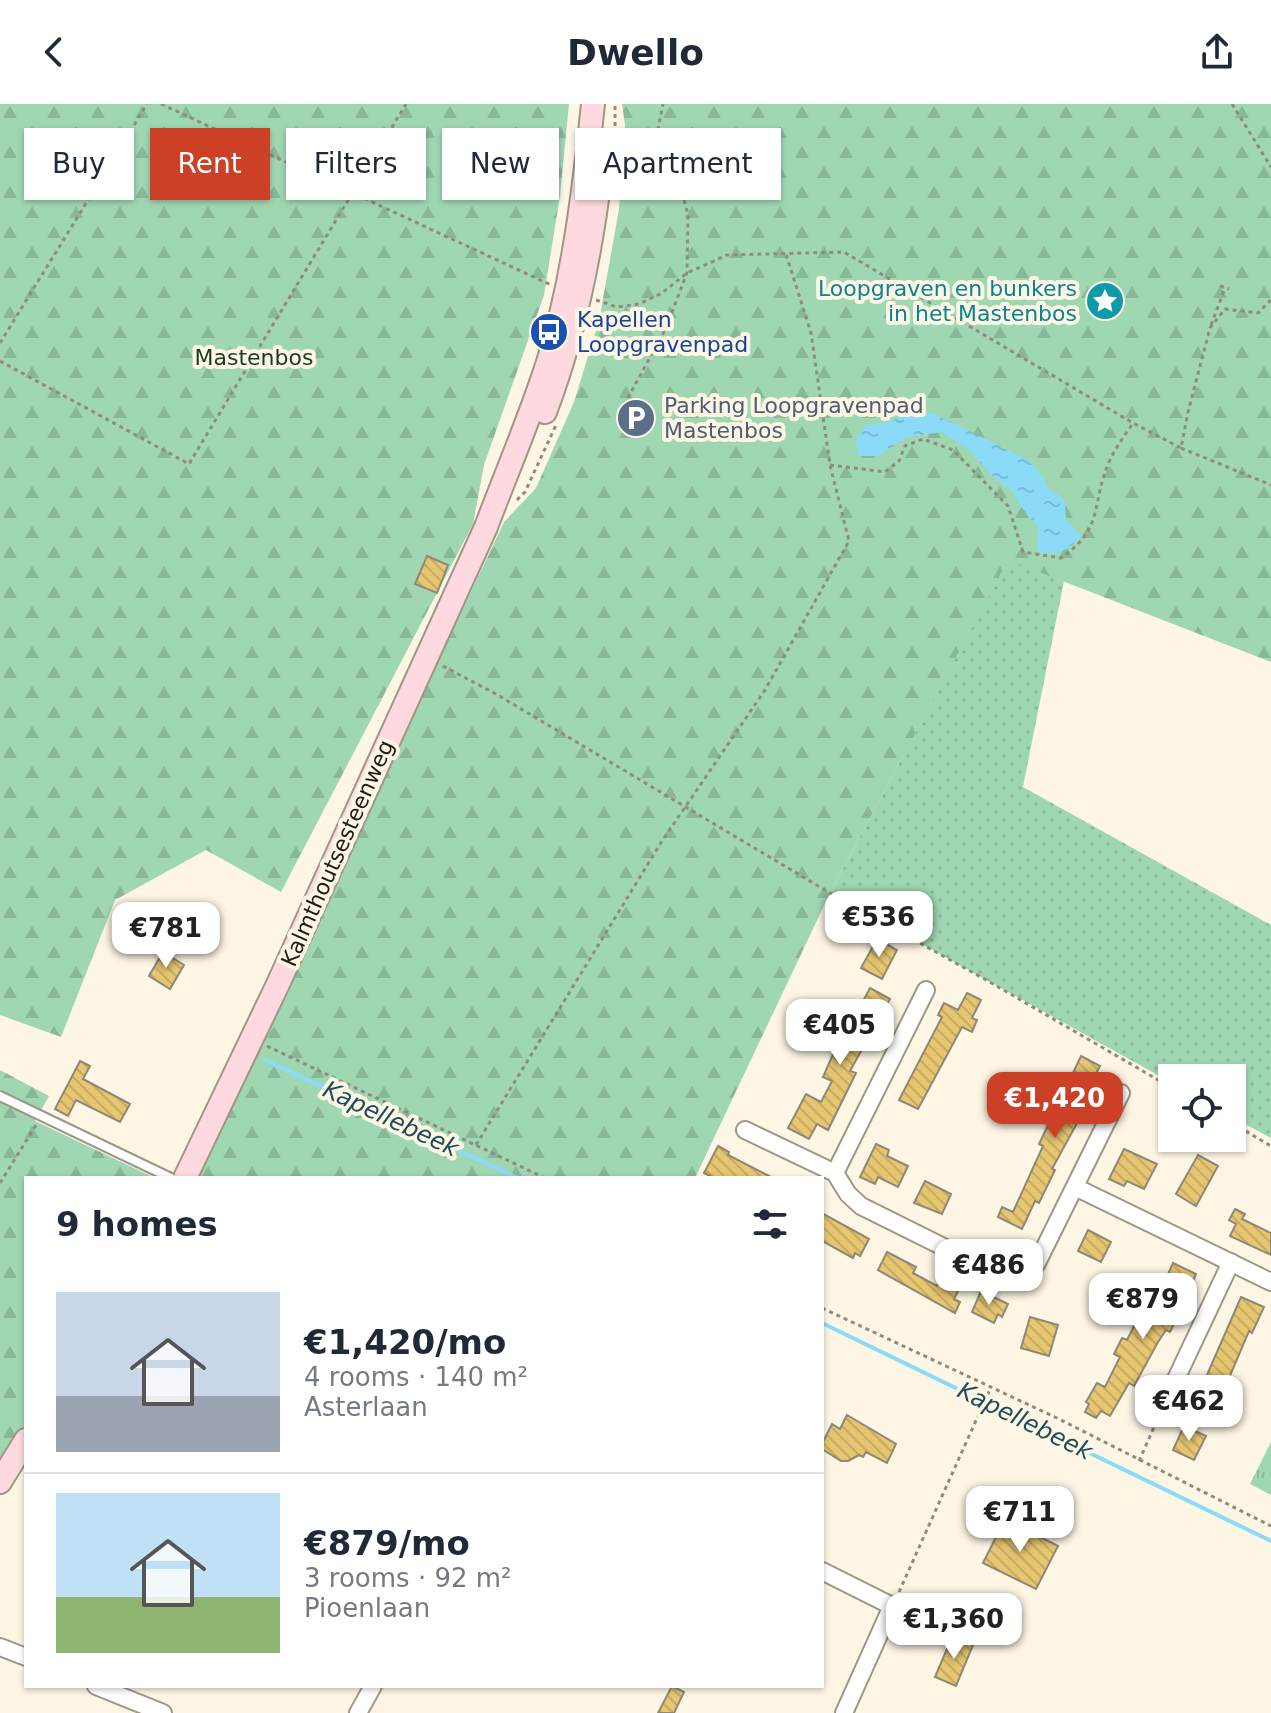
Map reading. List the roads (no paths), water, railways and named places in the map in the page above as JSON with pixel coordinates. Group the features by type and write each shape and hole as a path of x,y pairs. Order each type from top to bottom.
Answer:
{"main road":[{"name":"Kalmthoutsesteenweg","path":"186,1176 252,1039 486,527 518,473 563,366 574,293 593,104"},
{"name":"Kalmthoutsesteenweg","path":"574,293 593,236 601,173 600,104"},
{"path":"0,1482 24,1443"}],"street":[{"path":"835,1173 926,990"},
{"path":"745,1130 835,1173 848,1194 861,1206 1012,1281 1027,1275 1037,1263 1121,1093"},
{"path":"1075,1187 1271,1282"},
{"path":"1160,1413 1231,1262"},
{"path":"824,1572 892,1606 844,1713"},
{"path":"0,1647 24,1656"},
{"path":"101,1688 163,1713"},
{"path":"358,1713 372,1688"}],"lane":[{"path":"0,1096 167,1176"}],"water":[{"path":"911,409 937,415 1026,459 1042,475 1048,489 1062,497 1066,520 1082,537 1062,551 1039,552 1039,529 1013,491 991,475 970,450 941,432 907,437 878,456 858,456 856,442 865,426 892,421"}],"waterway":[{"name":"Kapellebeek","path":"265,1060 514,1176"},
{"name":"Kapellebeek","path":"824,1324 1271,1541"}],"place":[{"name":"Loopgraven en bunkers in het Mastenbos","path":"1105,301"},
{"name":"Kapellen Loopgravenpad","path":"549,332"},
{"name":"Parking Loopgravenpad Mastenbos","path":"636,418"}],"park label":[{"name":"Mastenbos","path":"254,357"}]}
